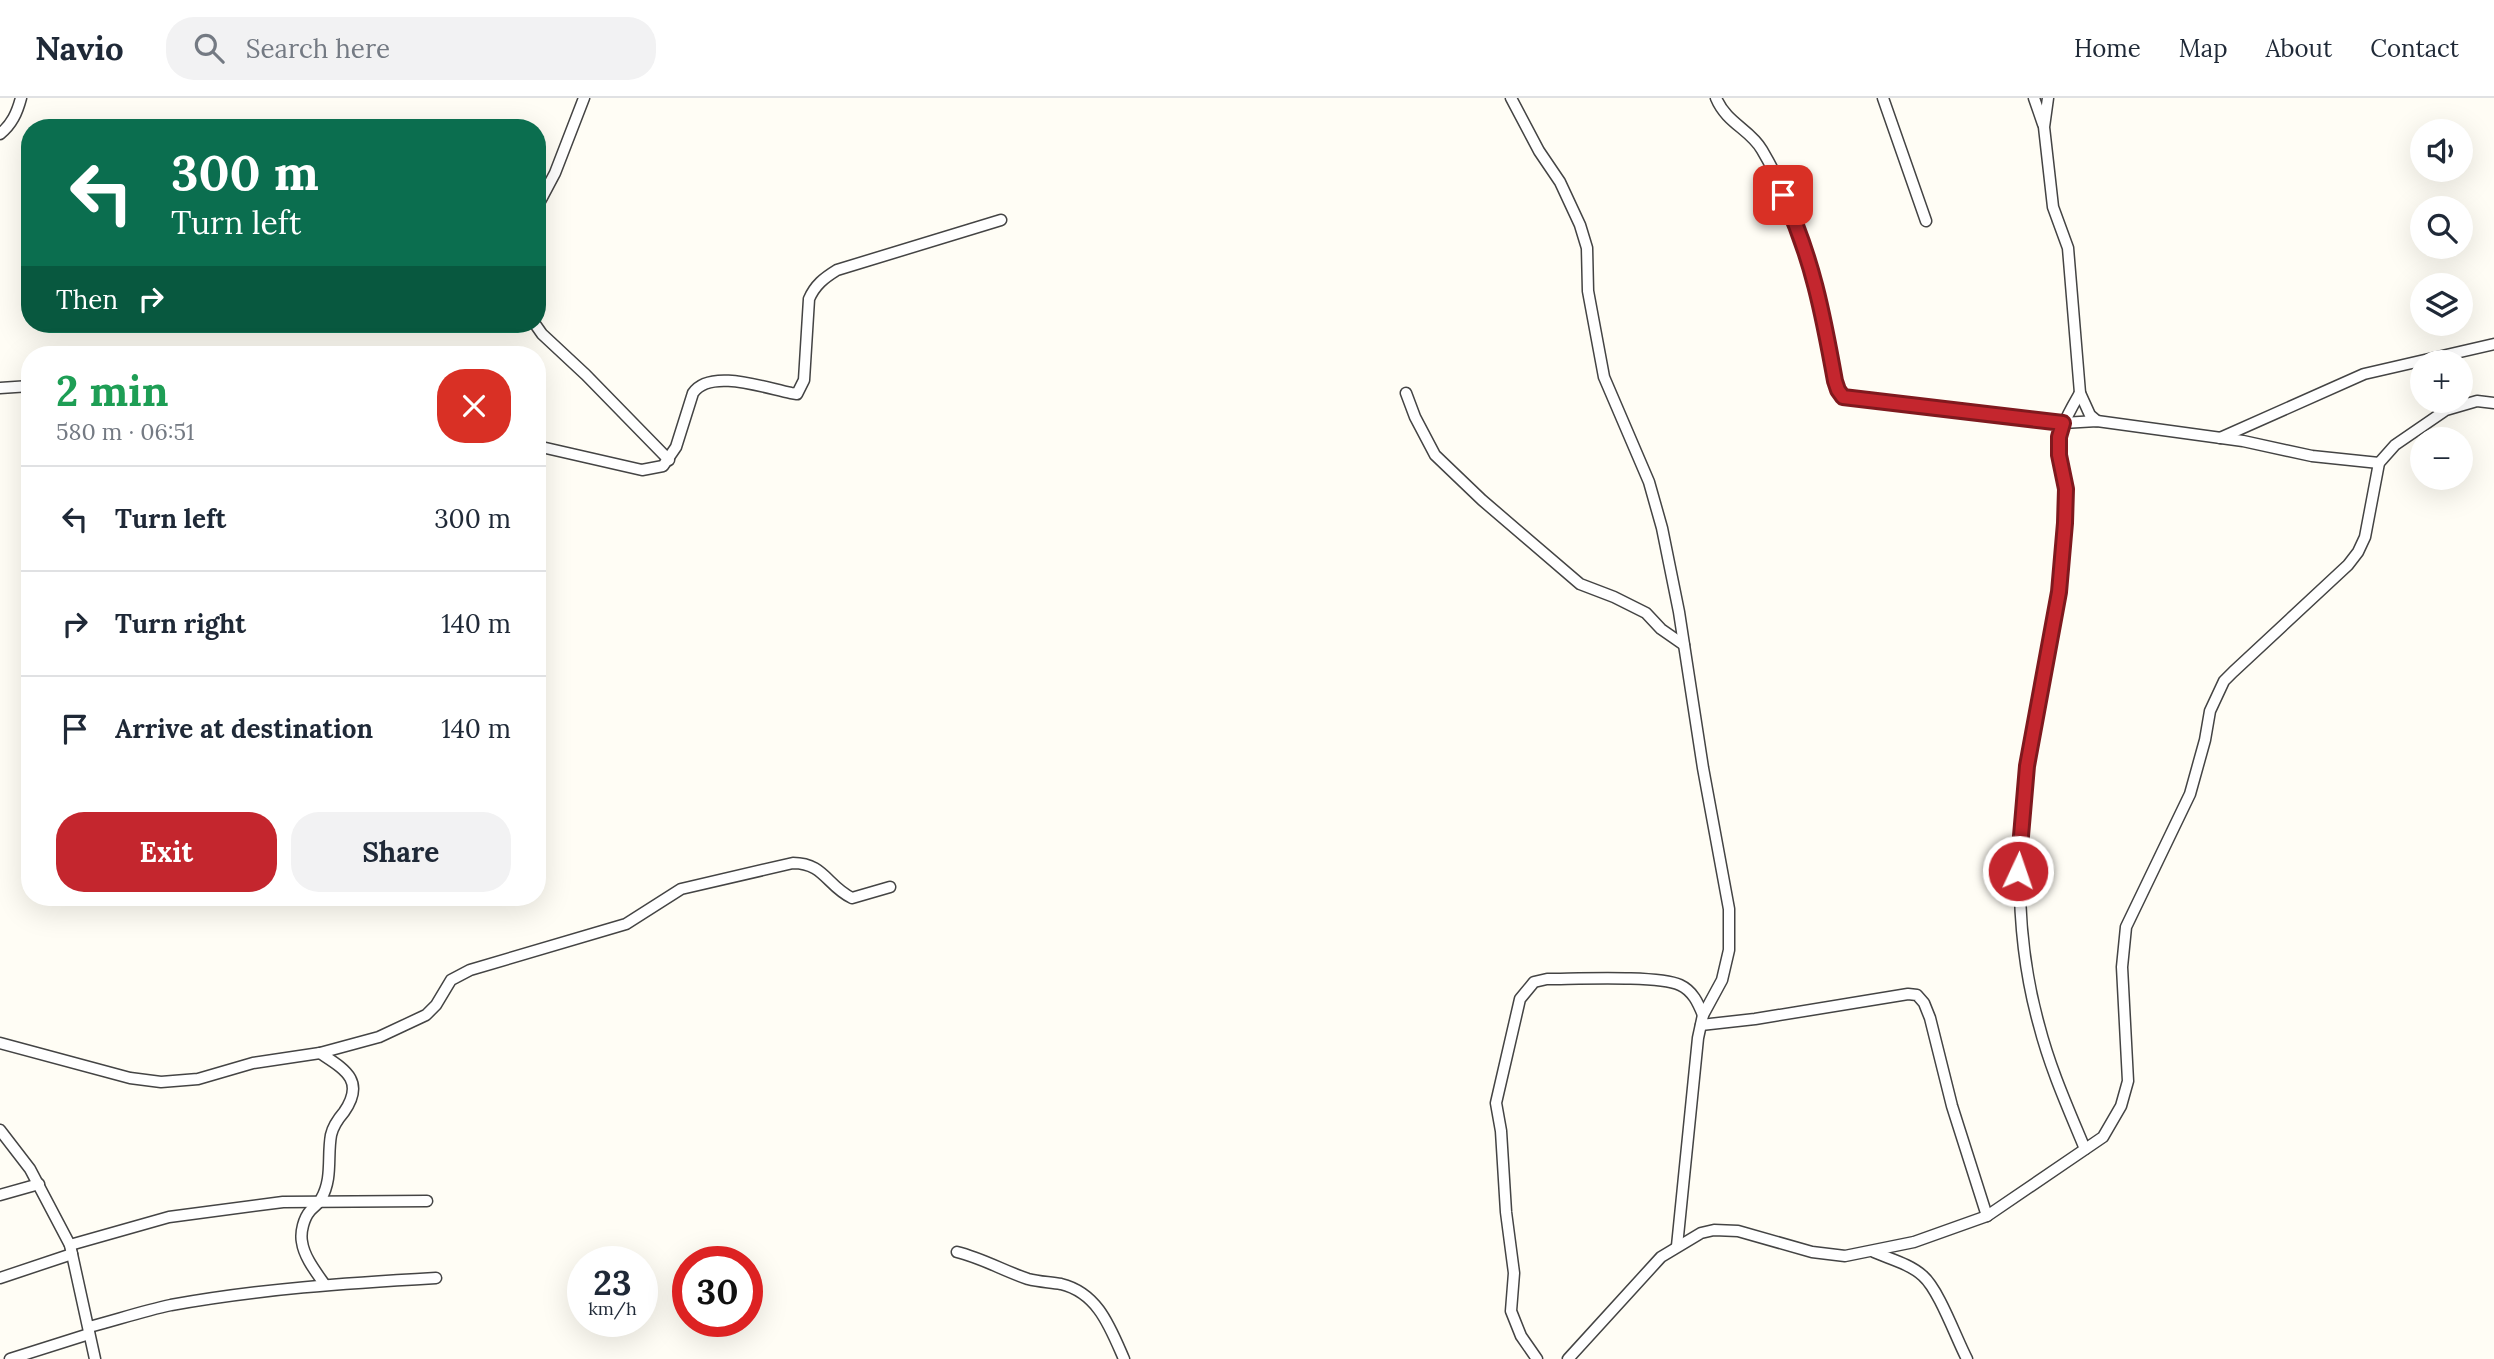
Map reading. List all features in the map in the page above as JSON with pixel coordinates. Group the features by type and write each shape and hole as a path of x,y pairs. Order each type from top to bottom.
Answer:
{"street":[{"path":"0,134 9,126 18,111 21,98"},
{"path":"546,190 584,98"},
{"path":"1511,98 1539,151 1560,183 1580,225 1587,248 1588,291 1604,377 1649,482 1662,528 1729,909 1727,960 1722,979 1702,1020 1697,1049 1677,1246"},
{"path":"1716,98 1735,125 1754,139 1762,149 1795,219 1815,276 1835,381 1843,397 2063,423 2097,421 2220,438 2312,456 2379,463"},
{"path":"1883,98 1926,221"},
{"path":"2034,98 2044,127 2053,207 2068,248 2080,393 2090,415 2097,421"},
{"path":"2044,127 2048,98"},
{"path":"546,448 642,470 663,466 669,460 682,431 693,393 705,382 718,380 797,394 800,391 804,380 809,299 823,279 837,270 1002,220"},
{"path":"541,333 669,460"},
{"path":"2220,438 2364,374 2494,344"},
{"path":"0,388 21,387"},
{"path":"1406,393 1435,455 1482,500 1580,584 1646,613 1661,629 1684,645"},
{"path":"2080,393 2063,423 2059,437 2059,455 2066,489 2059,592 2027,766 2018,871 2025,962 2036,1015 2058,1086 2085,1149"},
{"path":"1568,1359 1661,1257 1701,1233 1724,1229 1812,1252 1845,1256 1914,1242 1987,1216 2103,1137 2124,1098 2128,1081 2122,967 2126,927 2190,794 2210,711 2217,694 2224,681 2348,565 2358,552 2365,537 2379,463 2395,445 2446,410 2477,401 2494,403"},
{"path":"0,1043 130,1078 161,1082 198,1079 253,1063 320,1053 379,1037 426,1015 436,1005 451,980 470,970 626,924 681,889 793,863 806,863 816,868 852,898 890,887"},
{"path":"1536,1359 1521,1336 1511,1311 1514,1273 1496,1103 1520,999 1534,982 1547,979 1650,981 1675,984 1687,989 1692,994 1702,1020"},
{"path":"1702,1020 1755,1019 1908,994 1917,995 1924,1003 1930,1018 1952,1106 1987,1216"},
{"path":"320,1053 344,1067 352,1083 350,1101 332,1129 330,1168 321,1202 309,1211 301,1240 325,1285"},
{"path":"0,1130 39,1184 71,1250 95,1359"},
{"path":"0,1195 39,1184"},
{"path":"0,1278 71,1250 169,1217 283,1202 428,1201"},
{"path":"1873,1251 1925,1277 1967,1359"},
{"path":"957,1252 1030,1279 1061,1284 1077,1290 1094,1302 1103,1314 1124,1359"},
{"path":"10,1359 168,1306 325,1285 436,1278"}],"route":[{"path":"1783,195 1795,219 1815,276 1835,381 1843,397 2063,423 2059,437 2059,455 2066,489 2059,592 2034,718 2021,818 2018,871"}]}
